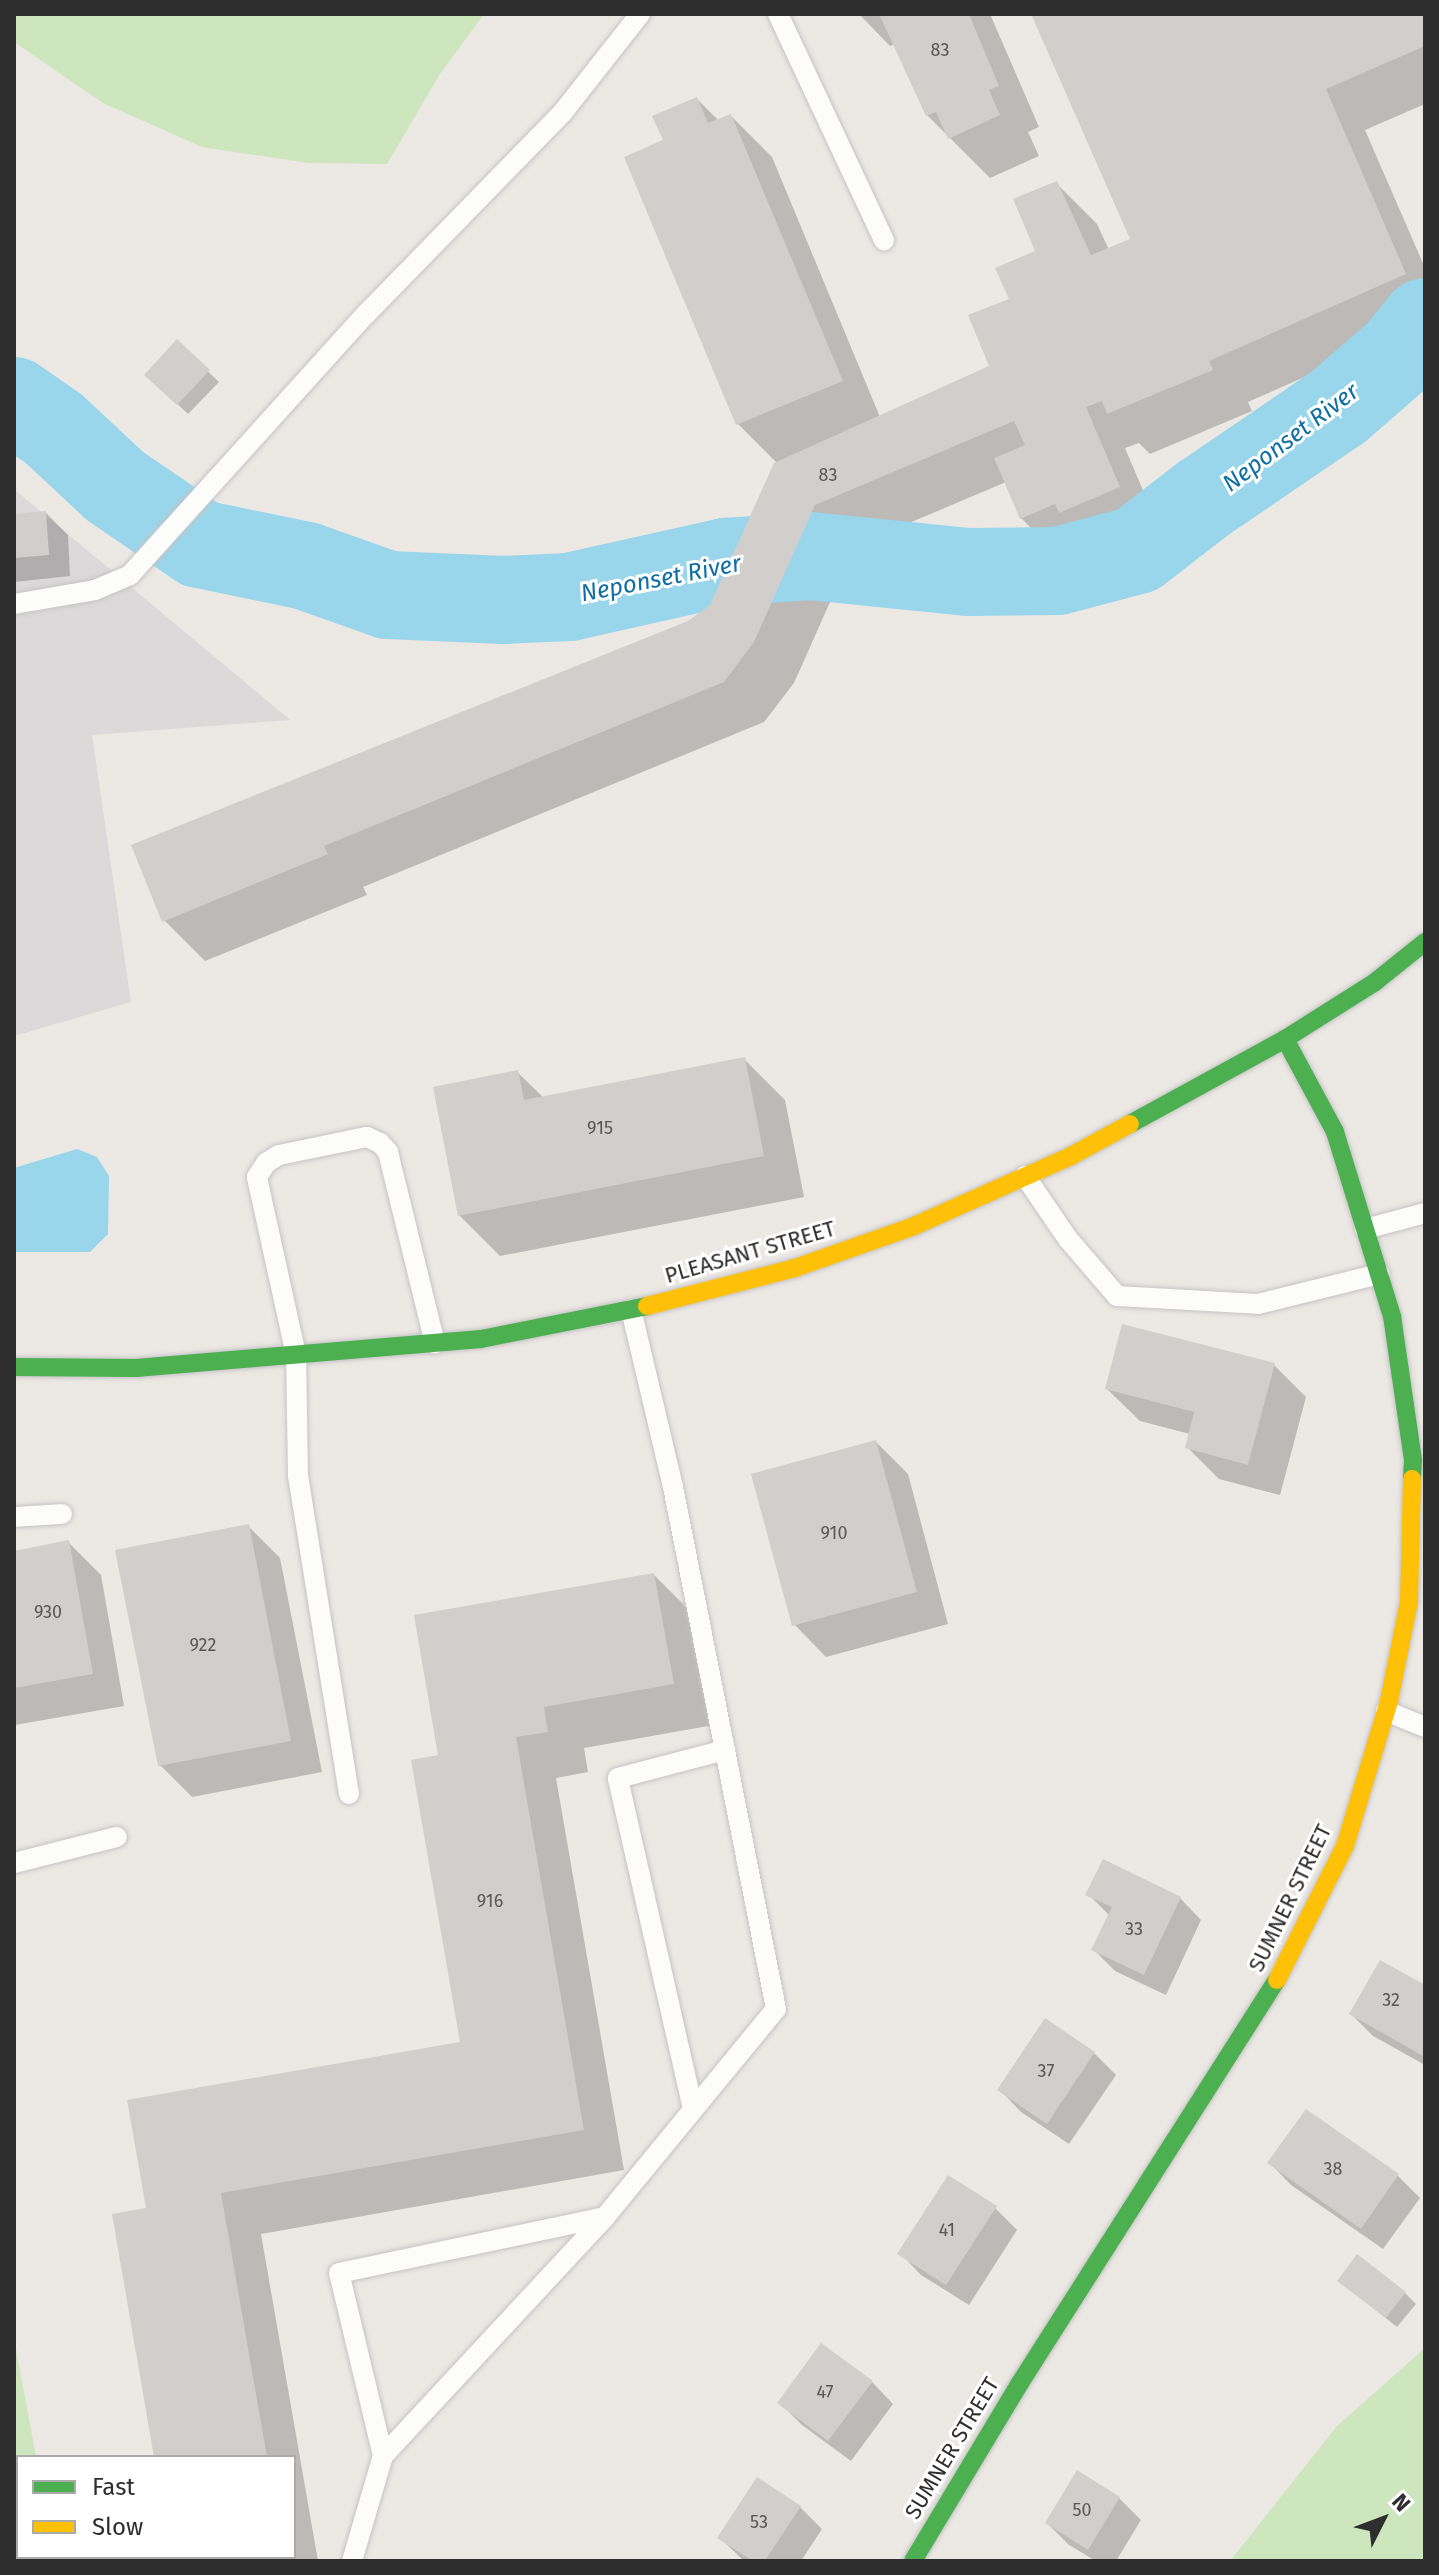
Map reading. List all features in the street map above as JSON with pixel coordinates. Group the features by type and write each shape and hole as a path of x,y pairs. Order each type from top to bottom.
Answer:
{"street":[{"name":"PLEASANT STREET","path":"14,1367 136,1368 481,1339 631,1310 795,1268 914,1226 1071,1156 1285,1039 1375,982 1425,942"},
{"name":"SUMNER STREET","path":"913,2561 1020,2383 1271,1991 1345,1846 1386,1711 1409,1602 1413,1460 1392,1316 1335,1132 1285,1039"}],"lane":[{"path":"14,604 95,590 130,575 366,314 563,112 640,14"},
{"path":"778,14 884,240"},
{"path":"349,1794 298,1477 296,1355 257,1177 266,1163 279,1155 367,1137 388,1152 435,1343"},
{"path":"1025,1176 1068,1239 1117,1296 1258,1304 1379,1274"},
{"path":"1365,1229 1425,1213"},
{"path":"352,2561 383,2456 605,2217 776,2009 673,1487 631,1310"},
{"path":"14,1517 62,1514"},
{"path":"1386,1711 1425,1727"},
{"path":"693,2109 618,1778 725,1750"},
{"path":"14,1863 117,1837"},
{"path":"383,2456 339,2273 605,2217"}],"shaded area":[{"path":"14,489 290,720 92,735 131,1002 14,1036"}],"green space":[{"path":"14,14 484,14 440,74 387,164 308,163 202,147 103,103 14,42"},
{"path":"14,2338 36,2455 16,2455 16,2559 56,2561 14,2561"},
{"path":"1425,2348 1425,2561 1230,2561 1337,2426"}],"water":[{"path":"77,1149 97,1157 109,1176 108,1234 90,1252 14,1252 14,1168"}],"building":[{"path":"879,14 969,14 999,86 989,90 1000,115 948,139 936,112 926,116"},
{"path":"1031,14 1425,14 1425,46 1326,89 1406,274 1209,361 1213,370 1107,414 1102,401 1086,407 1120,487 1059,513 1055,504 1020,519 994,458 1025,445 1014,421 815,505 754,642 724,682 324,846 328,854 162,922 131,845 688,621 710,605 774,463 989,366 968,315 1009,299 995,268 1035,251 1013,199 1057,181 1091,255 1130,239"},
{"path":"697,97 708,123 731,114 843,381 736,425 624,157 663,140 652,116"},
{"path":"177,339 210,370 177,405 144,375"},
{"path":"46,511 49,555 14,558 14,514"},
{"path":"745,1057 764,1156 458,1216 433,1087 518,1070 524,1100"},
{"path":"1122,1324 1275,1363 1248,1465 1185,1448 1194,1412 1105,1389"},
{"path":"876,1440 917,1592 792,1626 751,1474"},
{"path":"249,1524 291,1741 158,1766 115,1550"},
{"path":"69,1540 93,1674 14,1688 14,1551"},
{"path":"654,1573 674,1684 544,1707 548,1732 516,1737 584,2130 221,2193 267,2455 154,2455 112,2214 146,2208 127,2100 460,2042 411,1760 438,1755 414,1615"},
{"path":"1103,1859 1181,1897 1144,1975 1091,1950 1112,1907 1085,1895"},
{"path":"1380,1960 1425,1985 1425,2057 1349,2014"},
{"path":"1045,2018 1095,2052 1047,2124 997,2090"},
{"path":"1306,2109 1399,2174 1361,2229 1267,2163"},
{"path":"948,2175 997,2206 946,2285 897,2254"},
{"path":"1357,2254 1406,2292 1386,2318 1337,2281"},
{"path":"821,2343 873,2381 828,2441 777,2403"},
{"path":"1077,2470 1120,2497 1088,2550 1045,2523"},
{"path":"757,2477 801,2506 765,2561 753,2561 717,2538"},
{"path":"284,2559 285,2561 172,2561"}],"waterway":[{"name":"Neponset River","path":"14,401 54,429 115,486 200,544 306,566 388,595 504,600 569,597 726,562 810,556 968,572 1058,571 1137,550 1203,499 1338,407 1399,354 1425,322"}],"traffic: fast":[{"path":"1130,1124 1285,1039 1375,982 1425,942"},
{"path":"1285,1039 1335,1132 1392,1316 1413,1460 1412,1479"},
{"path":"14,1367 136,1368 481,1339 647,1306"},
{"path":"913,2561 1020,2383 1277,1980"}],"traffic: slow":[{"path":"647,1306 795,1268 914,1226 1071,1156 1130,1124"},
{"path":"1277,1980 1345,1846 1389,1701 1409,1602 1412,1479"}]}
